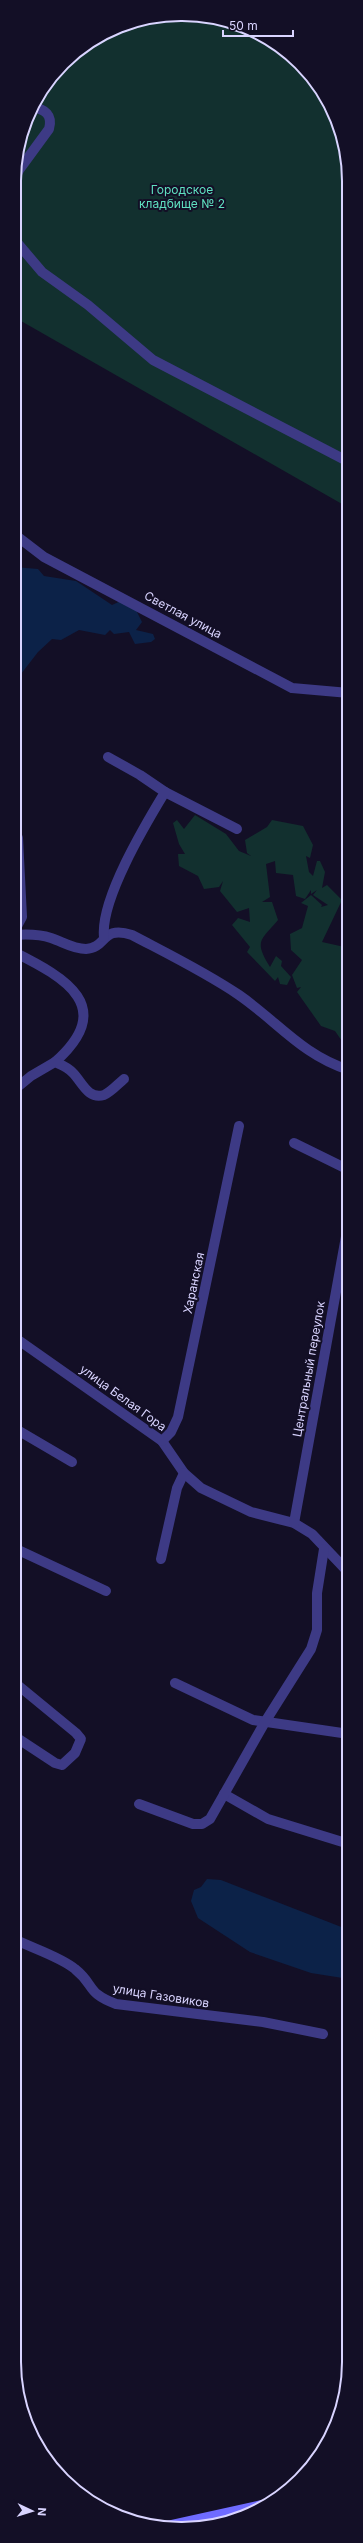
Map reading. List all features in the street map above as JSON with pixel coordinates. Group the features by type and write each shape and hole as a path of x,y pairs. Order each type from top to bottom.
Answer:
{"main road":[{"path":"186,2522 245,2509"}],"street":[{"path":"21,167 49,129 51,123 50,116 45,111 39,109"},
{"path":"21,247 42,272 88,305 153,360 342,458"},
{"name":"Светлая улица","path":"21,539 44,557 292,688 342,692"},
{"path":"108,757 140,775 165,792 237,829"},
{"path":"104,937 106,917 124,865 165,792"},
{"path":"21,897 21,919"},
{"path":"21,935 36,934 78,949 90,948 104,937 120,931 132,935 240,996 302,1048 330,1064 342,1068"},
{"path":"21,956 65,981 76,991 81,1004 82,1020 77,1035 68,1050 55,1062 31,1076 21,1084"},
{"path":"55,1062 65,1066 74,1073 87,1091 96,1096 105,1094 124,1079"},
{"name":"Харанская","path":"162,1440 171,1432 178,1417 239,1126"},
{"path":"294,1142 342,1166"},
{"name":"Центральный переулок","path":"294,1523 342,1259"},
{"name":"улица Белая Гора","path":"21,1342 162,1440 184,1473 201,1488 228,1503 251,1512 294,1523 312,1534 324,1549 342,1566"},
{"path":"21,1432 72,1462"},
{"path":"161,1560 177,1488 184,1473"},
{"path":"139,1804 198,1824 210,1819 265,1722 311,1649 317,1630 317,1593 324,1549"},
{"path":"21,1551 106,1591"},
{"path":"175,1683 253,1720 342,1733"},
{"path":"21,1688 76,1733 81,1739 80,1746 68,1762 62,1765 55,1763 21,1741"},
{"path":"224,1794 268,1819 342,1842"},
{"name":"улица Газовиков","path":"21,1942 75,1969 92,1992 99,1998 116,2004 263,2022 323,2034"}],"green space":[{"name":"Городское кладбище № 2","path":"192,21 223,26 243,33 271,48 295,68 315,92 330,120 337,140 342,171 342,504 21,321 21,171 26,140 33,120 48,92 68,68 92,48 120,33 140,26 161,22"},
{"path":"195,815 226,834 239,851 251,856 247,853 245,840 267,827 272,820 303,826 313,845 310,858 306,856 309,872 313,876 317,861 320,861 325,872 322,888 327,885 342,900 322,942 342,946 342,1041 335,1031 321,1026 297,992 301,987 297,988 292,975 302,960 291,950 290,934 302,928 308,906 301,903 311,895 322,905 321,907 328,905 313,895 317,890 311,894 311,890 305,899 296,896 293,875 276,873 275,861 266,864 270,897 262,902 272,902 278,920 263,937 261,946 262,952 270,967 276,956 282,961 281,966 291,977 287,985 280,984 278,977 275,981 247,952 250,947 232,925 238,918 250,922 249,908 237,912 220,891 223,881 219,887 204,889 198,876 179,866 178,854 185,854 179,844 173,823 177,820 184,829"}],"water":[{"path":"21,568 38,569 44,576 76,581 112,605 123,600 135,608 142,622 136,630 153,634 155,639 151,642 135,644 129,632 114,634 110,630 105,635 79,630 61,640 52,639 38,652 21,674"},
{"path":"207,1879 221,1880 342,1927 342,1978 311,1973 250,1952 198,1918 191,1901 194,1890 201,1887"}]}
